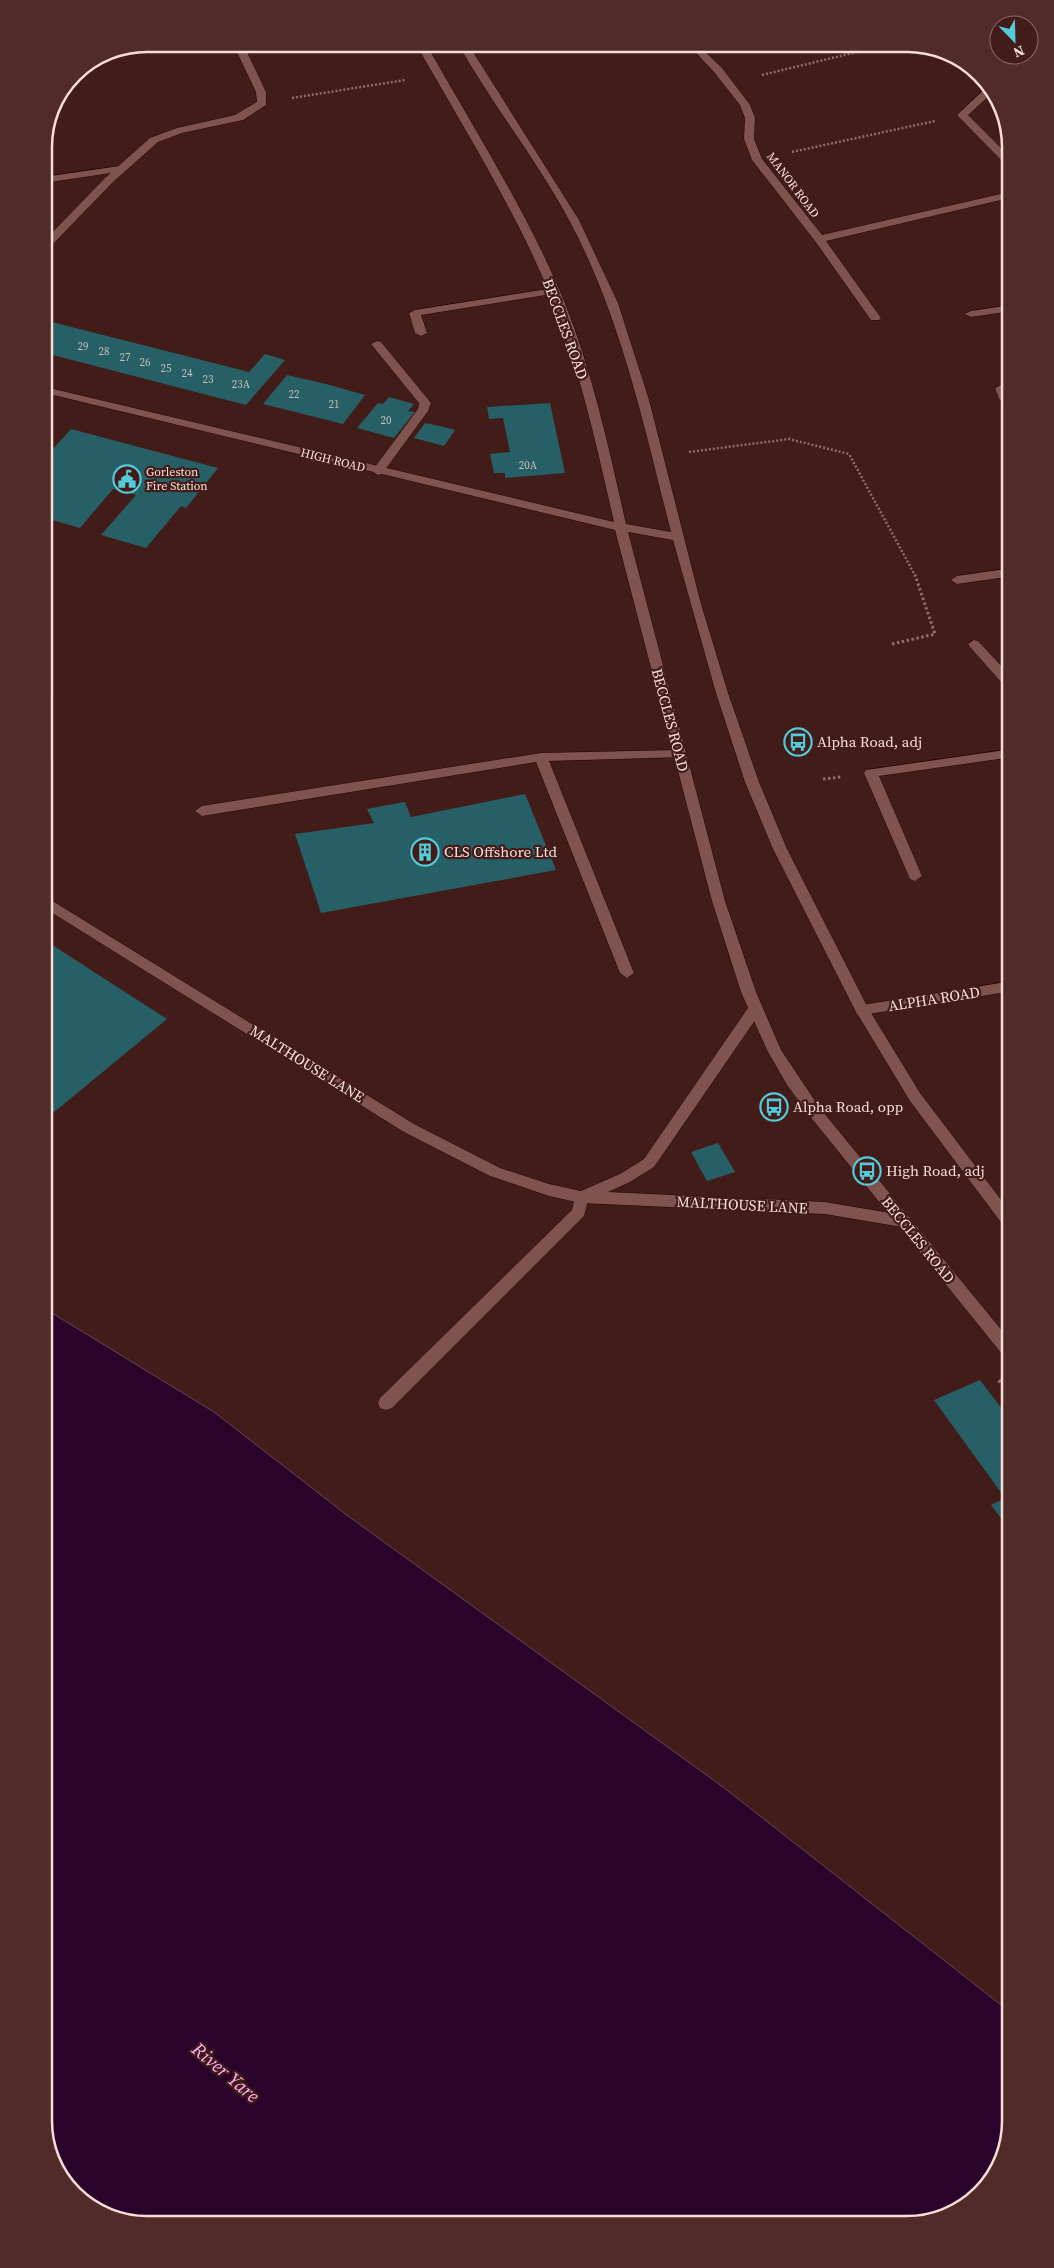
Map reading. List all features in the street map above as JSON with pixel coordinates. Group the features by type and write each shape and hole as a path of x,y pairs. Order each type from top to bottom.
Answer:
{"street":[{"path":"53,238 120,169 153,140 169,133 239,117 255,110 262,103 261,92 242,53"},
{"name":"BECCLES ROAD","path":"425,53 497,174 554,291 572,340 679,754 732,945 755,1009 776,1054 808,1102 902,1222 1002,1342"},
{"path":"469,53 574,220 612,304 643,400 656,456 719,684 752,782 780,849 816,923 862,1010 915,1097 1002,1213"},
{"name":"MANOR ROAD","path":"700,53 718,70 726,83 745,105 750,118 749,139 757,160 819,239 875,318"},
{"path":"985,94 962,115 1002,155"},
{"path":"53,179 120,169"},
{"name":"MANOR ROAD","path":"819,239 1002,197"},
{"path":"421,333 415,313 554,291"},
{"path":"971,314 1002,309"},
{"path":"377,344 425,404 378,471"},
{"name":"HIGH ROAD","path":"53,393 378,471 621,527 678,537"},
{"path":"956,580 1002,574"},
{"path":"974,644 1002,675"},
{"path":"202,811 541,757 679,754"},
{"path":"915,876 871,773 1002,755"},
{"path":"541,757 627,972"},
{"name":"MALTHOUSE LANE","path":"53,906 409,1128 495,1172 549,1190 582,1197 825,1208 902,1222"},
{"name":"ALPHA ROAD","path":"862,1010 1002,988"},
{"path":"386,1403 579,1212 582,1197 625,1178 649,1163 755,1009"}],"path":[{"path":"726,83 852,53"},
{"path":"262,103 392,82"},
{"path":"757,160 962,115"},
{"path":"656,456 789,439 849,454 919,582 935,634 892,644"}],"water":[{"name":"River Yare","path":"52,1313 214,1412 348,1516 723,1787 1002,2006 1001,2133 992,2163 986,2173 974,2188 954,2203 925,2214 907,2216 141,2215 129,2214 111,2208 90,2196 80,2188 62,2163 54,2139 52,2121"}],"building":[{"path":"53,322 249,372 265,354 285,360 246,405 53,355"},
{"path":"287,375 365,395 343,424 263,404"},
{"path":"389,397 414,404 408,411 415,412 394,438 357,428 378,403 383,404"},
{"path":"550,403 565,473 505,478 505,473 494,473 490,454 510,452 503,418 489,419 487,407"},
{"path":"425,423 455,430 444,446 414,438"},
{"name":"Gorleston Fire Station","path":"71,429 218,468 186,508 181,506 146,548 101,535 136,495 113,489 80,528 53,520 53,449"},
{"name":"CLS Offshore Ltd","path":"525,794 556,870 321,913 295,834 374,823 367,809 405,802 411,817"},
{"path":"53,945 167,1019 53,1113"},
{"path":"718,1143 735,1172 707,1181 691,1152"},
{"path":"980,1380 1002,1409 1002,1494 934,1400"},
{"path":"1002,1500 1002,1520 991,1505"}],"place":[{"name":"Gorleston Fire Station","path":"127,479"},
{"name":"Alpha Road, adj","path":"798,742"},
{"name":"CLS Offshore Ltd","path":"425,852"},
{"name":"Alpha Road, opp","path":"774,1107"},
{"name":"High Road, adj","path":"867,1171"}]}
